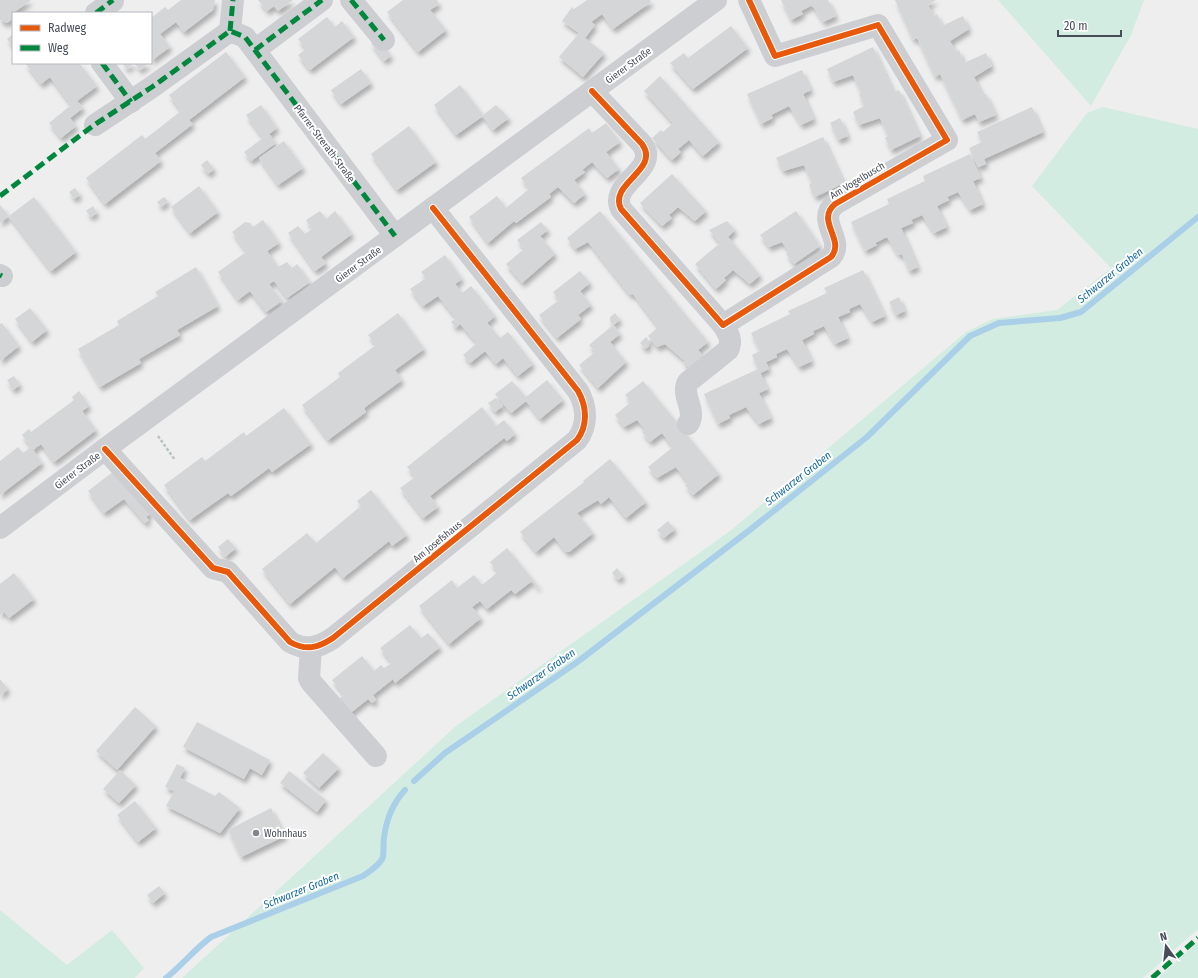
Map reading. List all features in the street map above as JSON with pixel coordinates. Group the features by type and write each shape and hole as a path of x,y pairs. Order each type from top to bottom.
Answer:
{"street":[{"path":"95,125 131,102 230,31 233,0"},
{"path":"255,50 322,0"},
{"path":"351,0 384,40"},
{"name":"Gierer Straße","path":"0,528 105,449 716,0"},
{"name":"Am Vogelbusch","path":"723,325 831,257 835,246 827,219 832,207 947,140 878,25 775,56 749,0"},
{"name":"Pfarrer-Strerath-Straße","path":"230,31 245,37 395,236"},
{"path":"103,64 131,102"},
{"path":"592,91 642,144 646,153 646,159 642,167 620,195 618,203 621,209 723,325 730,337 730,346 728,350 685,386 692,417 688,424"},
{"name":"Am Josefshaus","path":"311,648 321,646 333,638 577,440 585,426 585,409 578,391 433,208"},
{"path":"105,449 213,568 228,572 290,642 299,647 311,648 309,678 311,682 376,756"}],"path":[{"path":"162,441 175,460"}],"green space":[{"path":"998,0 1144,0 1131,35 1091,106"},
{"path":"1103,107 1198,129 1198,929 1143,978 182,978 456,726 730,531 966,332 993,319 1057,310 1111,268 1032,186 1087,113"},
{"path":"0,910 67,965 112,930 144,968 135,978 0,978"},
{"path":"1198,942 1198,978 1158,978"}],"building":[{"path":"0,0 31,0 14,12 12,12 11,20 7,23 0,20"},
{"path":"181,0 215,0 213,10 184,32 176,22 160,34 170,47 152,60 152,17 165,7 168,10"},
{"path":"258,0 293,0 278,11 274,6 267,11"},
{"path":"403,0 437,0 439,4 430,10 446,30 418,52 387,12"},
{"path":"587,0 650,0 651,2 613,29 602,14 591,22 595,25 585,38 604,53 583,77 559,57 579,33 562,21 572,7 574,9"},
{"path":"781,0 828,0 836,16 823,22 812,5 801,11 803,14 791,20"},
{"path":"895,0 936,0 928,5 934,16 937,14 942,26 963,16 969,29 950,41 956,52 959,50 964,63 986,53 992,66 974,77 983,95 986,94 996,115 979,122 975,114 962,120 940,74 935,77 917,38 913,40"},
{"path":"327,17 335,27 342,21 354,37 310,70 298,55 306,49 298,39"},
{"path":"731,26 748,48 693,89 670,63 684,53 688,58"},
{"path":"12,35 12,46 7,39"},
{"path":"378,38 391,56 384,61 371,43"},
{"path":"873,47 894,92 899,90 920,136 891,150 885,138 888,136 880,118 859,125 853,112 864,106 859,94 861,93 853,75 833,82 827,69"},
{"path":"226,52 245,77 189,120 193,124 155,153 161,161 105,204 86,178 142,135 145,139 181,111 169,95"},
{"path":"26,64 80,64 97,86 77,101 83,108 70,118 76,126 61,138 49,123 71,105 50,77 41,84"},
{"path":"123,64 133,64 127,69"},
{"path":"135,64 148,64 140,70"},
{"path":"361,69 371,83 341,104 331,90"},
{"path":"802,70 811,90 803,94 814,119 801,125 789,106 771,115 773,118 761,124 747,94"},
{"path":"660,76 719,142 703,156 689,140 678,149 681,152 672,160 652,138 661,130 663,132 673,123 644,91"},
{"path":"460,85 483,115 496,105 509,118 493,130 483,116 456,135 434,105"},
{"path":"261,105 277,128 269,134 276,143 251,161 244,152 263,138 246,115"},
{"path":"1032,107 1043,132 984,159 986,164 978,167 969,148 982,142 977,132"},
{"path":"840,118 848,136 838,140 830,123"},
{"path":"606,123 620,142 606,152 619,169 607,178 592,162 582,170 585,172 574,180 585,194 574,203 558,187 549,194 551,197 516,223 514,221 488,243 469,217 497,196 506,208 529,189 521,178 589,128 592,133"},
{"path":"409,126 436,162 397,190 371,154"},
{"path":"823,137 844,183 815,197 809,185 812,183 804,165 783,171 776,158"},
{"path":"284,141 303,168 278,185 259,158"},
{"path":"970,154 981,178 973,181 983,204 970,210 958,192 947,197 949,200 937,206 947,227 934,233 922,215 911,220 913,223 901,228 918,267 909,271 902,254 898,255 887,237 875,243 877,245 865,251 851,222 889,204 887,199 925,181 923,176"},
{"path":"207,160 214,169 208,174 201,165"},
{"path":"672,174 706,211 695,221 678,207 669,215 672,218 662,226 640,203"},
{"path":"199,186 218,212 190,233 171,207"},
{"path":"75,188 80,195 74,199 69,192"},
{"path":"34,197 76,252 51,271 9,216"},
{"path":"164,197 168,201 161,207 157,202"},
{"path":"0,205 9,216 0,223"},
{"path":"93,206 97,213 91,217 86,211"},
{"path":"320,211 326,219 335,211 352,234 321,257 326,263 315,271 288,233 298,226 305,234 312,229 306,220"},
{"path":"600,211 708,342 698,350 704,358 690,369 683,362 685,361 665,344 657,347 648,336 658,327 633,294 630,295 588,242 575,249 567,238"},
{"path":"796,211 820,246 794,264 786,254 789,252 782,242 769,247 760,235"},
{"path":"263,220 279,243 267,251 278,267 287,262 292,268 297,264 310,282 287,298 274,281 269,284 282,301 266,312 250,291 238,300 218,272 246,252 253,261 232,232 245,222 250,223 253,227"},
{"path":"727,221 735,230 728,237 760,275 750,284 733,270 724,278 726,280 716,289 695,264 720,243 709,230"},
{"path":"541,222 548,230 540,236 555,254 522,283 506,264 524,249 517,240"},
{"path":"445,255 462,279 455,284 462,293 471,286 495,316 487,323 500,338 508,332 533,364 518,376 503,358 496,364 485,351 470,363 463,355 477,343 460,324 456,328 451,322 456,318 438,296 423,306 410,289 426,278 421,272"},
{"path":"196,267 218,306 177,330 180,335 139,359 141,363 100,387 78,349 119,325 117,321 158,296 155,292"},
{"path":"863,270 885,316 872,322 860,304 849,309 850,312 838,317 848,338 835,344 824,326 813,331 814,334 802,340 812,361 799,367 787,349 776,354 777,357 766,362 769,369 760,373 768,389 759,393 771,418 759,424 746,407 729,415 730,418 718,424 704,394 758,369 752,355 760,351 751,333 790,314 788,311 827,293 824,288"},
{"path":"580,271 590,283 580,291 591,305 578,315 581,319 557,338 539,315 559,300 553,292"},
{"path":"899,297 905,311 896,315 889,302"},
{"path":"30,308 47,330 32,342 15,319"},
{"path":"398,313 424,349 395,370 402,380 364,408 366,412 328,440 302,405 340,377 338,373 376,345 368,335"},
{"path":"615,313 620,320 613,325 610,321 610,317"},
{"path":"2,323 19,346 0,361 0,324"},
{"path":"613,325 620,334 610,342 626,362 598,388 579,365 595,352 589,345"},
{"path":"646,337 649,341 649,346 645,349 640,343"},
{"path":"14,376 20,385 13,390 7,380"},
{"path":"547,380 563,400 540,419 526,401 511,413 495,394 512,381 526,397"},
{"path":"643,381 719,474 693,495 685,485 688,483 676,467 657,478 648,467 673,447 662,433 650,442 642,432 645,429 637,420 624,427 615,415 631,402 625,395"},
{"path":"79,391 89,406 82,411 96,430 54,462 41,444 33,450 42,463 0,495 0,461 18,447 23,453 31,447 22,435 29,429 31,432 74,400 72,397"},
{"path":"496,398 503,406 495,412 488,403"},
{"path":"482,407 496,426 504,420 515,434 507,441 504,438 430,496 438,507 423,518 400,488 415,477 407,467"},
{"path":"284,408 311,444 272,472 269,468 231,496 228,493 190,520 164,485 202,457 205,461 244,432 246,436"},
{"path":"610,459 646,502 626,518 609,497 601,504 598,500 577,513 593,533 569,552 566,552 554,537 536,552 520,532 584,482 583,481"},
{"path":"114,471 151,513 146,517 149,520 145,523 124,499 104,513 88,491"},
{"path":"371,490 407,535 392,546 389,541 343,578 335,567 290,604 262,569 307,533 316,543 361,506 357,501"},
{"path":"668,521 675,529 664,538 657,530"},
{"path":"228,539 236,548 225,557 218,547"},
{"path":"507,548 539,587 537,588 532,581 515,594 511,590 487,609 480,601 472,607 481,618 449,644 419,606 452,580 457,588 474,575 482,585 498,572 490,562"},
{"path":"617,568 623,576 618,580 612,573"},
{"path":"14,573 34,599 9,618 4,612 0,615 0,584"},
{"path":"410,625 421,638 428,633 440,647 395,683 393,679 373,695 376,700 372,703 368,699 348,715 336,701 344,695 332,680 362,656 374,671 381,665 384,668 392,663 380,648"},
{"path":"0,679 8,689 0,696"},
{"path":"135,707 156,726 117,770 96,751"},
{"path":"197,722 270,760 262,775 250,768 244,779 183,747"},
{"path":"323,753 339,768 319,788 303,773"},
{"path":"177,764 185,768 180,778 215,796 219,792 240,808 220,833 166,806 174,791 165,787"},
{"path":"120,770 136,785 119,803 103,789"},
{"path":"289,771 326,800 317,812 280,783"},
{"path":"135,801 156,828 138,842 117,815"},
{"name":"Wohnhaus","path":"271,808 285,836 241,857 228,830"},
{"path":"159,886 165,893 153,903 147,895"}],"waterway":[{"name":"Schwarzer Graben","path":"414,781 445,753 576,663 751,529 867,437 970,336 999,323 1060,318 1081,312 1198,217"},
{"name":"Schwarzer Graben","path":"166,978 211,937 363,876 372,870 380,863 383,857 386,825 394,806 405,790"}],"marked path":[{"path":"97,12 113,0"},
{"path":"230,31 233,0"},
{"path":"255,50 322,0"},
{"path":"351,0 384,40"},
{"path":"0,196 94,125 152,87 230,31 245,37 395,236"},
{"path":"103,64 131,102"},
{"path":"1152,978 1198,938"}],"cycle path":[{"path":"592,91 642,144 646,153 645,161 640,169 621,192 619,200 621,209 723,325 831,257 835,251 835,244 828,217 830,210 835,204 947,140 878,25 775,56 749,0"},
{"path":"105,449 213,568 228,572 290,642 301,647 312,647 333,638 577,440 581,434 585,422 585,410 578,391 433,208"}],"place":[{"name":"Wohnhaus","path":"256,833"}]}
